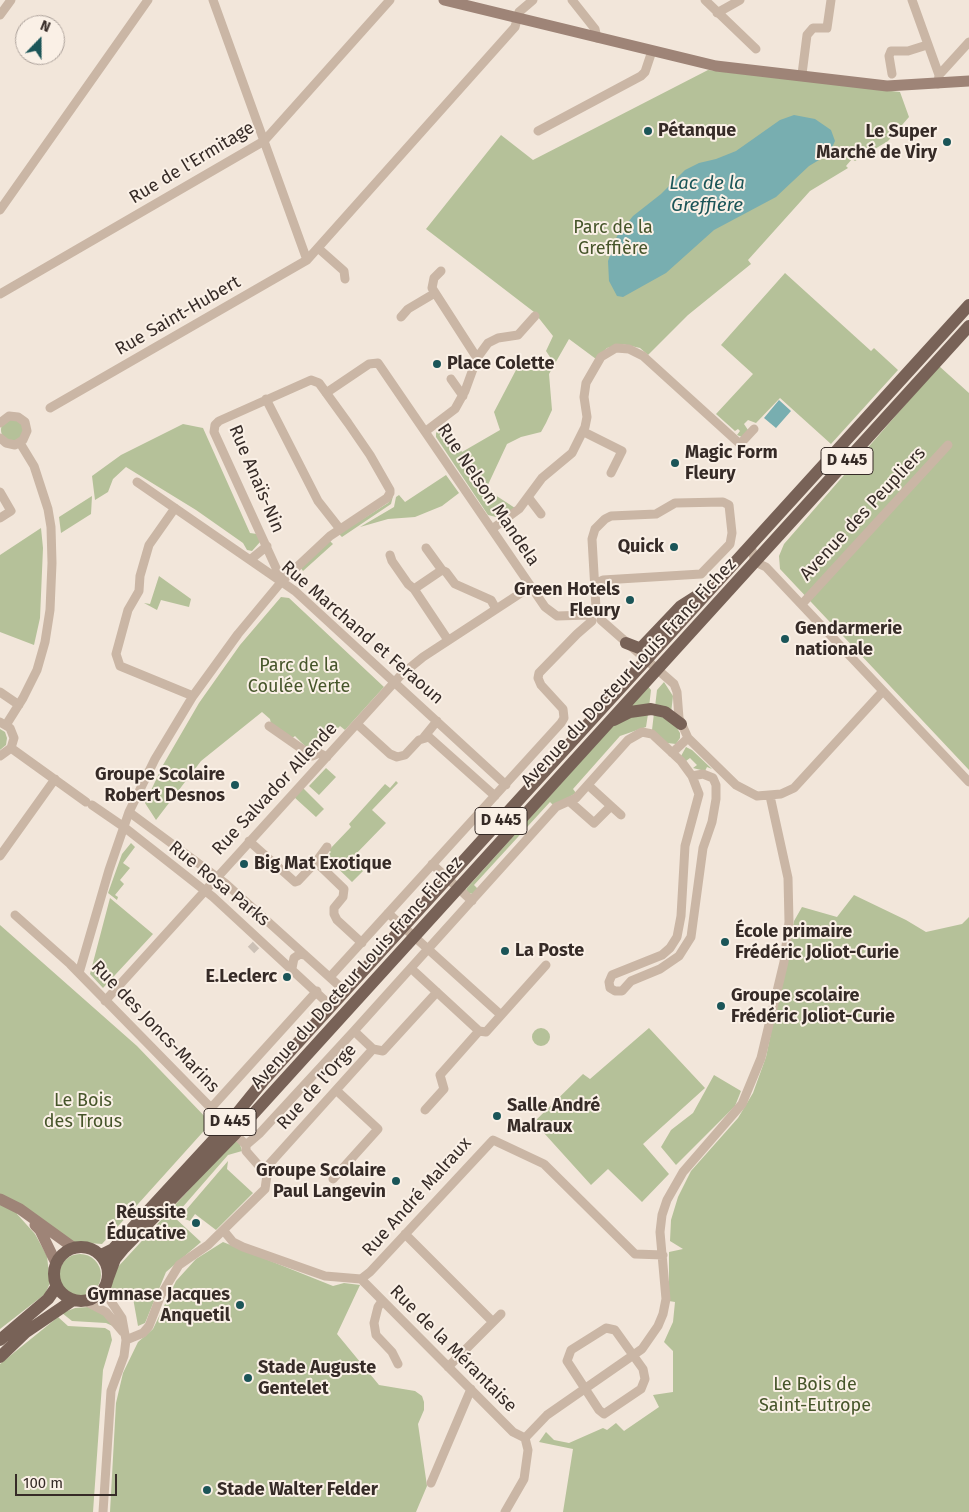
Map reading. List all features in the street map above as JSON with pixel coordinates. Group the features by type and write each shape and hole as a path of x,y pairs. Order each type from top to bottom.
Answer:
{"main road":[{"path":"444,0 716,66 892,81 969,81"},
{"path":"802,74 877,85 902,86 938,80"},
{"name":"D 445","path":"752,546 969,305"},
{"name":"Avenue du Docteur Louis Franc Fichez","path":"101,1255 112,1249 345,1001 652,664 760,563 769,547 969,326"},
{"name":"Avenue du Docteur Louis Franc Fichez","path":"714,587 752,546"},
{"path":"626,643 642,647 681,606 714,587"},
{"path":"652,664 714,587"},
{"name":"Avenue du Docteur Louis Franc Fichez","path":"453,883 603,726 652,664"},
{"path":"603,726 630,712 650,709 665,712 681,724"},
{"path":"289,1074 306,1048 345,1001"},
{"name":"Avenue du Docteur Louis Franc Fichez","path":"107,1282 115,1259 124,1248 235,1134 289,1074 345,1001"},
{"path":"0,1199 20,1209 74,1248"},
{"path":"20,1209 40,1230 56,1263"},
{"path":"0,1357 26,1332 79,1300 100,1293 107,1282 105,1262 101,1255 84,1247 66,1251 56,1263 54,1271 57,1286 61,1292 79,1300"},
{"path":"0,1340 48,1299 57,1286"}],"street":[{"path":"0,15 11,0"},
{"path":"0,210 148,0"},
{"path":"213,0 307,260"},
{"name":"Rue de l'Ermitage","path":"0,294 264,141 390,0"},
{"name":"Rue Saint-Hubert","path":"50,408 307,260 515,27 522,9 533,0"},
{"path":"572,0 595,29 597,38"},
{"path":"705,0 756,49"},
{"path":"717,13 740,0"},
{"path":"802,74 807,35 813,28 827,28 831,0"},
{"path":"912,0 938,80"},
{"path":"938,80 969,42"},
{"path":"892,74 889,56 891,51 908,51 927,45"},
{"path":"538,131 641,76 652,51"},
{"path":"318,248 344,271 345,279"},
{"path":"441,272 434,278 432,288 477,358"},
{"path":"401,317 408,309 435,293"},
{"path":"426,431 449,415 463,396 477,358 493,339 522,333 536,316"},
{"path":"492,530 520,509 542,478 572,453 584,432 587,417 584,391 590,375 601,357 608,351 623,348 636,351 740,444 754,429"},
{"name":"Rue Nelson Mandela","path":"326,393 369,364 378,363 545,607 557,616 594,618"},
{"path":"451,379 463,396"},
{"name":"Rue Anaïs-Nin","path":"282,581 214,432 218,421 311,380 319,383 370,455 390,490 387,498 340,529"},
{"path":"78,973 124,827 155,760 193,696 238,634 282,581 313,550 340,529 318,500 266,399"},
{"path":"0,438 10,445 20,443 27,431 25,422 14,416 2,417"},
{"path":"584,432 622,451 611,473"},
{"path":"0,756 11,748 14,738 3,723 19,705 37,670 45,642 50,610 51,527 45,495 34,466 20,443"},
{"name":"Avenue des Peupliers","path":"802,604 948,446"},
{"name":"Rue Marchand et Feraoun","path":"137,482 282,581 506,785"},
{"path":"0,492 11,511 0,518"},
{"path":"528,497 541,514"},
{"path":"595,584 602,580 701,574 730,544 732,533 730,505 724,502 675,503 656,514 611,516 605,519 595,529 592,539 596,608"},
{"path":"175,508 149,545 140,576 139,591 128,610 116,654 120,666 193,696"},
{"path":"250,560 267,546"},
{"path":"752,546 760,563"},
{"path":"426,548 455,584 491,600 496,609"},
{"path":"390,555 392,561 408,584 414,589 448,640"},
{"name":"Avenue des Peupliers","path":"760,563 802,604 969,782"},
{"path":"414,589 442,570"},
{"path":"357,724 408,668 530,587"},
{"path":"596,608 590,611 594,618 674,684 677,692 681,724 688,738 741,789 757,796 770,796 794,788 883,691"},
{"path":"330,977 506,785 564,718 560,704 538,682 539,673 602,611 596,608"},
{"path":"0,692 19,705"},
{"path":"437,721 424,737 433,740 495,796"},
{"name":"Rue Salvador Allende","path":"105,1001 357,724 390,754 397,757 405,755 424,737"},
{"path":"269,726 312,756"},
{"path":"246,1145 260,1133 354,1031 556,808 576,798 628,740 638,733 652,734 672,752 692,776 699,794 684,852 681,916 677,937 670,948 662,955 616,973 610,978 609,985 612,990 622,991 631,981 660,969 680,956 687,945 692,928 703,848 712,822 716,799 714,780 707,775 692,776"},
{"path":"672,752 688,738"},
{"name":"Rue Rosa Parks","path":"11,748 124,827 205,890 317,992 345,1001"},
{"path":"312,756 319,753 327,757"},
{"path":"312,756 312,765 315,768"},
{"path":"0,856 55,779"},
{"path":"588,785 621,814"},
{"path":"505,1512 524,1479 528,1450 525,1438 547,1415 633,1356 651,1339 663,1314 666,1299 660,1232 666,1200 683,1172 742,1104 762,1058 775,1003 789,922 788,878 770,796"},
{"path":"569,801 594,824 611,806"},
{"name":"Rue Rosa Parks","path":"130,812 217,876 330,977 345,1001"},
{"path":"249,841 295,882 316,862 327,847"},
{"path":"166,861 177,846"},
{"path":"316,862 341,884 343,897 334,908 334,914 337,920 362,943"},
{"path":"432,864 472,900"},
{"path":"388,913 500,1015"},
{"name":"Rue des Joncs-Marins","path":"16,914 78,973 219,1118 219,1127 182,1174"},
{"path":"292,968 294,958 300,954 305,955"},
{"path":"612,964 616,973"},
{"path":"415,972 479,1031 486,1032 546,966"},
{"path":"211,1108 317,992"},
{"name":"Rue de l'Orge","path":"264,1170 373,1049 382,1051 437,992"},
{"path":"354,1031 373,1049"},
{"path":"425,1110 444,1089 440,1075 479,1031"},
{"path":"333,1178 378,1129 336,1090"},
{"path":"126,1338 142,1333 149,1326 161,1295 179,1265 208,1245 224,1231 259,1197 268,1182 264,1170 246,1151 246,1145 235,1134"},
{"name":"Rue André Malraux","path":"224,1231 233,1242 326,1276 361,1279 370,1272 489,1142 498,1140 544,1164 635,1254 663,1255"},
{"path":"405,1234 493,1322"},
{"name":"Rue de la Mérantaise","path":"361,1279 513,1432 525,1438"},
{"path":"103,1512 111,1391 124,1356 126,1338 122,1318 106,1294 107,1282"},
{"path":"79,1300 106,1312 118,1324 126,1338"},
{"path":"382,1301 378,1307 374,1323 376,1335 392,1352 398,1364"},
{"path":"448,1367 501,1314"},
{"path":"606,1328 615,1330 633,1356 645,1374 644,1384 641,1389 608,1413 601,1413 567,1361 571,1350 606,1328"},
{"path":"431,1483 470,1389"}],"green space":[{"name":"Parc de la Greffière","path":"708,70 900,92 909,117 888,141 855,161 852,159 846,166 848,168 810,191 748,260 751,264 688,315 648,355 640,348 622,344 607,348 596,359 569,339 549,374 552,410 546,423 541,432 521,437 507,444 486,489 515,508 506,515 496,517 488,515 436,437 436,433 441,427 454,438 462,452 500,430 494,412 516,370 544,370 550,357 546,351 553,336 534,312 426,229 501,135 533,160"},
{"path":"785,273 871,351 874,348 898,370 831,444 780,398 756,423 748,420 744,424 748,430 742,437 737,435 740,431 738,429 735,431 716,414 753,374 721,345"},
{"path":"939,366 969,393 969,770 780,569 779,556 784,544"},
{"path":"12,419 22,426 23,430 16,440 12,441 2,434 1,430 8,420"},
{"path":"183,424 203,428 250,533 257,534 260,542 252,551 247,550 243,543 196,510 126,467 113,479 108,492 95,500 92,476 121,455"},
{"path":"446,475 459,493 442,506 415,517 388,519 360,527 394,507 396,497 399,495 405,502"},
{"path":"92,496 91,514 61,533 59,517"},
{"path":"393,496 391,504 342,537 339,534 388,503"},
{"path":"41,528 43,548 40,618 34,645 0,632 0,555"},
{"path":"330,541 333,544 303,571 300,567"},
{"path":"159,576 191,599 189,607 161,600 157,610 144,603 150,604"},
{"name":"Parc de la Coulée Verte","path":"281,597 289,598 384,687 345,730 340,726 322,744 314,745 308,749 295,736 291,739 271,724 270,719 262,712 201,761 156,820 145,803 163,765 199,703 240,645"},
{"path":"664,682 673,696 671,713 655,707 657,690"},
{"path":"647,685 651,690 649,707 629,709"},
{"path":"654,713 674,723 680,733 680,738 676,744 667,743 652,730"},
{"path":"648,714 646,727 620,736 573,789 576,793 554,806 550,802 474,885 478,889 473,894 468,893 466,889 618,720"},
{"path":"0,729 5,732 7,738 6,745 0,750"},
{"path":"686,747 692,750 712,769 707,767 705,771 693,768 697,765 690,758 686,761 681,756"},
{"path":"326,768 336,777 319,795 309,786"},
{"path":"396,781 398,783 372,810 386,823 352,858 364,870 352,882 326,857 331,852 329,850 351,827 349,824 385,784 390,788"},
{"path":"303,788 324,809 316,817 294,797"},
{"path":"131,843 135,847 123,863 130,868 120,880 124,884 115,895 118,897 117,900 108,893 122,854"},
{"name":"Le Bois de Saint-Eutrope","path":"854,895 906,920 926,932 962,924 969,917 969,1512 563,1512 573,1449 539,1442 546,1432 554,1440 569,1443 603,1428 607,1430 616,1423 624,1431 659,1407 653,1395 673,1392 673,1351 664,1342 673,1322 675,1302 669,1301 669,1252 683,1249 670,1241 671,1220 678,1197 691,1171 738,1118 753,1093 766,1057 794,921 802,907 837,917"},
{"path":"110,898 153,934 103,988 90,974"},
{"name":"Le Bois des Trous","path":"0,925 137,1046 211,1123 102,1244 74,1242 20,1209 17,1214 35,1234 47,1256 50,1283 45,1294 0,1329"},
{"path":"541,1028 547,1031 550,1037 547,1043 541,1046 535,1043 532,1037 535,1031"},
{"path":"649,1028 705,1088 643,1144 669,1174 642,1202 608,1169 591,1185 534,1122 583,1074 590,1079"},
{"path":"714,1075 741,1091 735,1106 676,1165 661,1147 671,1130 693,1113"},
{"path":"239,1141 242,1151 228,1155 174,1217 201,1242 166,1272 145,1323 138,1326 133,1298 114,1296 110,1290 116,1269 233,1142"},
{"path":"228,1161 227,1169 253,1193 216,1230 195,1214 190,1221 180,1217"},
{"name":"Stade Auguste Gentelet","path":"223,1242 333,1286 344,1283 360,1285 337,1334 379,1385 415,1391 422,1396 424,1402 424,1410 418,1424 427,1486 416,1512 110,1512 116,1403 123,1373 138,1342 153,1329 176,1281 196,1259"},
{"path":"80,1254 95,1260 101,1275 95,1290 80,1296 65,1290 59,1275 65,1260"},
{"path":"88,1307 101,1311 115,1327 106,1323 72,1321 62,1313 75,1308"},
{"path":"58,1317 68,1326 105,1328 110,1331 112,1340 103,1370 93,1512 0,1512 0,1364"}],"water":[{"name":"Lac de la Greffière","path":"794,115 815,119 831,130 835,141 829,154 809,166 776,197 714,230 666,273 623,297 617,296 609,281 608,261 617,236 633,216 661,194 685,170 699,163 736,151 780,120"},
{"path":"779,400 791,411 776,428 764,418"}],"tunnel":[{"path":"251,950 256,945"}],"place":[{"name":"Pétanque","path":"648,131"},
{"name":"Le Super Marché de Viry","path":"947,142"},
{"name":"Place Colette","path":"437,364"},
{"name":"Magic Form Fleury","path":"675,463"},
{"name":"Quick","path":"674,547"},
{"name":"Green Hotels Fleury","path":"630,600"},
{"name":"Gendarmerie nationale","path":"785,639"},
{"name":"Groupe Scolaire Robert Desnos","path":"235,785"},
{"name":"Big Mat Exotique","path":"244,864"},
{"name":"École primaire Frédéric Joliot-Curie","path":"725,942"},
{"name":"La Poste","path":"505,951"},
{"name":"E.Leclerc","path":"287,977"},
{"name":"Groupe scolaire Frédéric Joliot-Curie","path":"721,1006"},
{"name":"Salle André Malraux","path":"497,1116"},
{"name":"Groupe Scolaire Paul Langevin","path":"396,1181"},
{"name":"Réussite Éducative","path":"196,1223"},
{"name":"Gymnase Jacques Anquetil","path":"240,1305"},
{"name":"Stade Auguste Gentelet","path":"248,1378"},
{"name":"Stade Walter Felder","path":"207,1490"}]}
